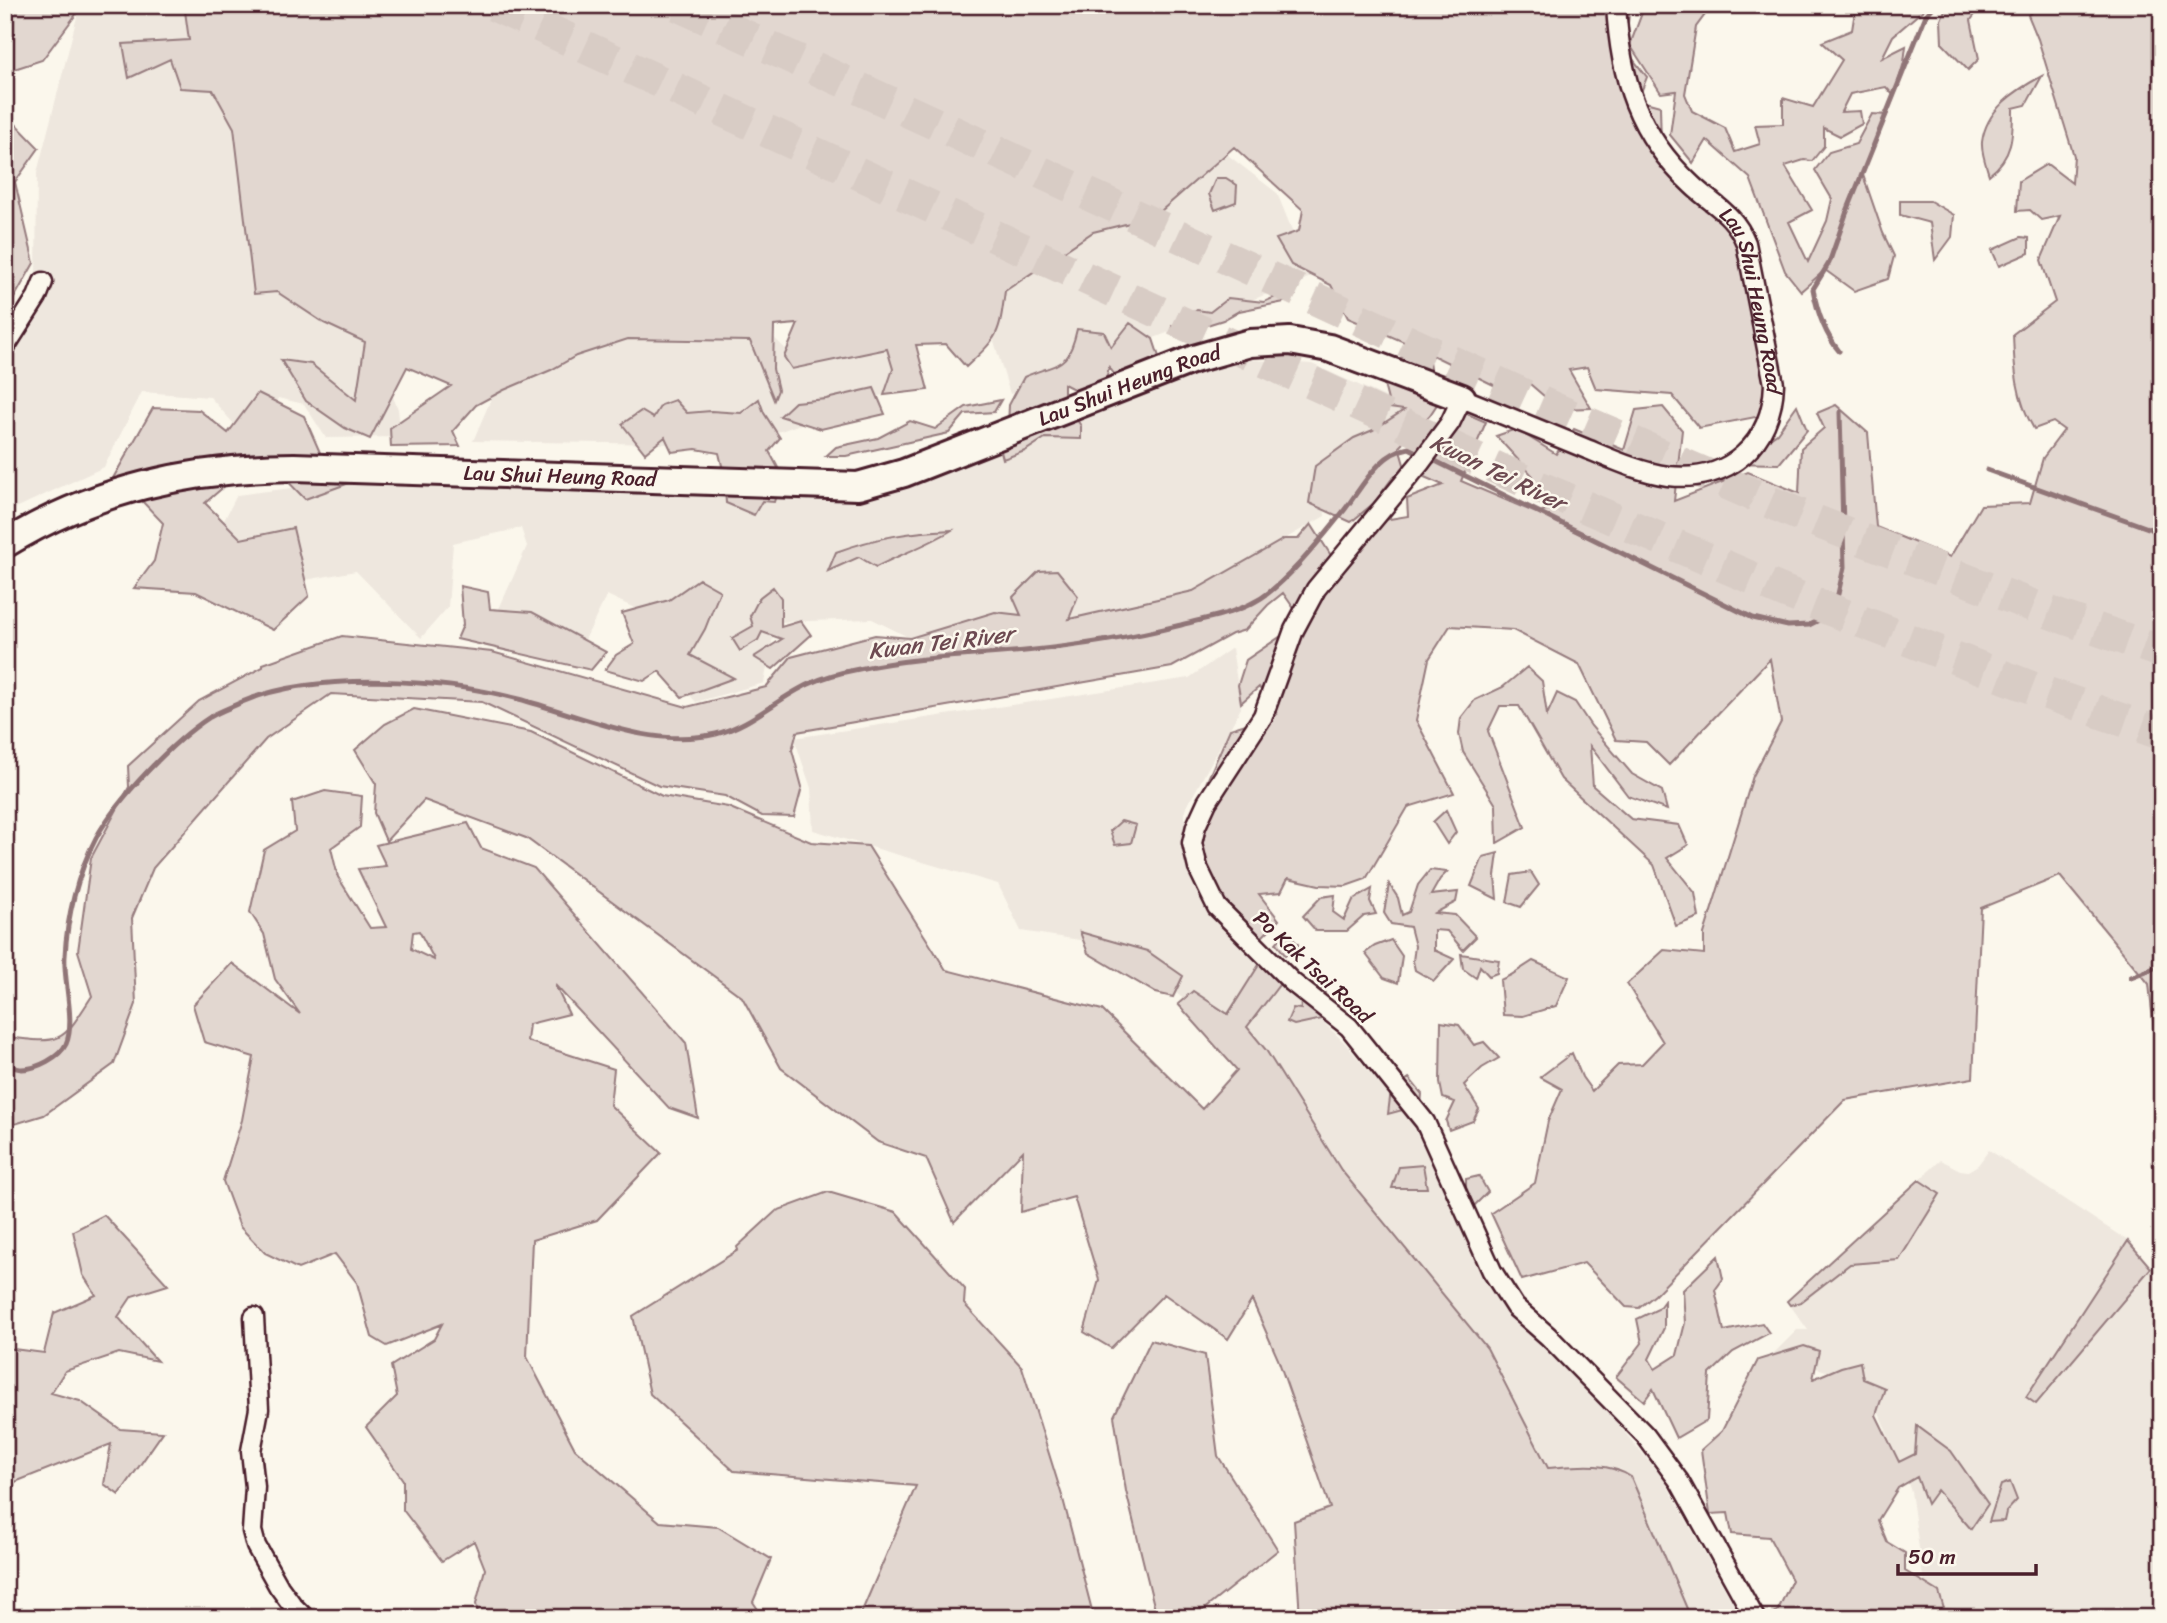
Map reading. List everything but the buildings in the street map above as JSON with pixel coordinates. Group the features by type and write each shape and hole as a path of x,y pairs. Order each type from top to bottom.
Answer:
{"street":[{"name":"Lau Shui Heung Road","path":"5,544 65,511 127,488 197,473 254,467 858,486 904,473 1209,354 1263,341 1297,341 1329,348 1653,473 1673,476 1703,474 1727,466 1747,453 1766,427 1773,402 1774,384 1746,243 1731,216 1679,172 1660,150 1642,121 1624,74 1616,5"},
{"path":"5,347 37,297 43,282"},
{"name":"Po Kak Tsai Road","path":"1462,398 1450,423 1425,457 1316,589 1294,630 1263,716 1207,802 1196,826 1192,843 1198,868 1217,907 1292,982 1349,1027 1425,1122 1492,1271 1509,1298 1515,1307 1645,1434 1679,1481 1755,1618"},
{"path":"254,1317 259,1409 250,1451 255,1488 252,1531 256,1546 279,1587 305,1618"}],"shaded area":[{"path":"5,5 83,5 42,60 5,72"},
{"path":"80,5 230,5 398,409 401,437 326,438 304,404 278,398 271,417 243,434 210,397 142,392 104,467 5,513 5,330 36,282 37,173"},
{"path":"189,5 1630,5 1625,49 1647,77 1638,100 1660,106 1661,144 1715,193 1745,240 1768,380 1761,416 1699,428 1672,395 1596,389 1587,367 1569,370 1591,408 1559,409 1523,378 1504,390 1428,353 1431,377 1445,392 1430,415 1399,447 1405,468 1391,480 1374,503 1351,522 1309,503 1315,466 1354,438 1373,430 1404,410 1390,408 1382,377 1331,338 1359,345 1394,359 1401,358 1416,347 1348,318 1331,285 1291,265 1276,239 1299,231 1303,210 1234,147 1154,217 1093,232 1005,291 996,334 966,367 946,344 916,345 928,390 884,395 893,369 887,349 792,369 784,357 798,324 774,326 773,369 778,390 774,400 750,341 628,339 576,356 476,405 453,431 460,446 391,447 390,428 451,386 407,367 370,439 345,428 306,401 281,360 311,364 356,400 365,342 324,323 277,292 254,294 234,128 213,90 180,88 170,59 129,78 123,44 189,40 185,11"},
{"path":"1645,5 1693,5 1707,12 1696,27 1685,94 1692,111 1725,128 1735,152 1760,144 1755,125 1783,124 1783,98 1813,107 1842,60 1822,42 1852,30 1856,5 1929,5 1893,36 1882,58 1906,46 1894,96 1886,87 1850,94 1841,112 1860,111 1862,124 1840,136 1824,128 1824,146 1812,161 1804,160 1785,166 1812,210 1789,222 1808,262 1827,221 1832,199 1815,170 1829,152 1856,144 1872,114 1887,115 1862,172 1894,256 1888,279 1854,291 1825,270 1801,291 1785,271 1750,178 1707,140 1693,163 1670,135 1676,91 1661,93 1630,45"},
{"path":"1947,5 1982,5 1971,20 1979,59 1968,70 1942,43 1941,20"},
{"path":"2043,5 2162,5 2162,1063 2157,1059 2149,984 2060,876 1981,908 1973,1078 1845,1100 1655,1295 1639,1308 1626,1307 1584,1263 1522,1280 1491,1213 1535,1183 1548,1121 1562,1089 1540,1077 1572,1053 1582,1077 1592,1091 1618,1065 1642,1064 1663,1042 1627,984 1664,950 1704,954 1704,934 1753,776 1781,722 1770,659 1669,765 1646,742 1616,740 1579,664 1513,630 1450,626 1429,659 1416,720 1454,793 1408,807 1366,879 1346,886 1319,885 1288,878 1281,892 1259,894 1279,920 1261,938 1217,919 1185,853 1192,815 1230,729 1277,714 1259,687 1241,703 1238,685 1246,660 1284,634 1295,610 1283,593 1245,630 1232,634 1172,667 797,732 792,750 802,787 794,817 762,816 725,796 659,786 482,702 331,694 266,739 153,868 132,918 136,1004 114,1064 44,1115 5,1127 5,1037 50,1040 59,1037 73,1024 92,996 78,951 91,858 129,787 128,766 199,701 263,667 263,664 342,636 492,652 687,707 766,687 791,657 875,635 910,638 995,612 1021,615 1013,597 1039,571 1057,570 1078,596 1069,619 1193,591 1284,539 1298,539 1311,524 1332,557 1372,522 1408,516 1407,499 1443,485 1415,473 1413,458 1438,422 1463,412 1486,422 1461,481 1536,513 1556,507 1568,484 1529,497 1533,476 1496,436 1516,429 1556,454 1574,429 1624,450 1636,410 1663,407 1682,430 1674,501 1748,472 1799,493 1801,448 1824,428 1817,413 1836,405 1868,433 1876,527 1950,557 1981,505 2030,503 2043,458 2064,430 2053,422 2034,429 2023,406 2015,371 2013,346 2013,334 2055,302 2041,260 2060,216 2041,220 2030,210 2017,211 2019,181 2047,164 2072,183 2074,156 2028,15"},
{"path":"2042,76 2026,105 2013,108 2010,145 2003,161 1989,175 1982,142 1989,120 2013,94"},
{"path":"5,113 39,148 15,182 34,263 5,314"},
{"path":"1220,149 1277,193 1311,277 1010,394 994,341 990,290"},
{"path":"1216,178 1226,178 1237,185 1236,202 1215,210 1209,194"},
{"path":"1900,201 1930,201 1954,215 1952,237 1935,260 1930,223 1900,215"},
{"path":"2021,237 2029,238 2029,253 1999,266 1992,250"},
{"path":"1280,295 1294,296 1284,302 1239,311 1223,320 1175,335 1172,326 1197,310 1210,312 1228,298 1264,302"},
{"path":"1130,323 1153,339 1161,363 1120,382 1109,367 1105,383 1081,393 1064,384 1064,400 1081,426 1081,439 1045,438 1025,451 1003,459 996,432 1008,426 1009,405 1024,377 1060,363 1070,352 1077,329 1104,332 1111,347"},
{"path":"763,327 800,363 898,336 913,384 741,445 473,441 501,376 599,333"},
{"path":"1215,357 1312,364 1423,414 1322,479 1325,516 1193,591 1062,621 995,612 910,638 872,619 776,622 764,683 696,702 670,673 664,622 607,595 574,662 498,611 527,546 521,528 453,543 448,607 421,638 356,571 260,588 212,544 237,495 347,481 879,491"},
{"path":"874,388 885,414 821,429 780,416 795,402 826,399"},
{"path":"258,393 304,416 325,464 388,469 305,499 275,468 234,478 205,503 241,539 293,528 309,596 273,630 196,592 134,588 154,561 163,523 140,499 100,501 153,408 199,410 228,433"},
{"path":"759,399 764,413 780,438 769,451 782,475 774,502 762,501 754,515 726,503 719,453 696,449 672,452 665,437 645,453 622,424 641,411 653,418 661,405 675,400 687,413 741,413"},
{"path":"1001,400 994,412 965,414 949,433 846,456 826,456 836,447 878,438 910,421 935,429 966,407"},
{"path":"1797,405 1807,430 1779,464 1727,463 1750,452 1777,433"},
{"path":"952,530 876,567 859,557 828,571 836,552 851,547 893,536"},
{"path":"699,579 720,591 705,629 690,655 734,678 682,697 659,671 644,681 605,670 616,655 634,644 622,613 669,600"},
{"path":"460,586 488,592 490,609 532,612 606,652 591,670 457,639 463,625"},
{"path":"773,587 781,598 781,627 801,621 811,635 773,669 754,657 782,639 762,632 758,640 740,651 732,638 753,626 750,616 760,597"},
{"path":"1232,648 1241,708 1185,810 1185,853 1220,924 1344,1042 1409,1118 1512,1316 1586,1386 1663,1478 1741,1618 1691,1618 1631,1476 1620,1469 1588,1465 1548,1468 1503,1376 1341,1170 1266,1050 1254,1057 1119,946 1021,931 998,884 813,830 811,788 794,738 1189,678"},
{"path":"1527,667 1542,681 1547,715 1557,693 1575,702 1591,726 1632,774 1662,791 1667,810 1628,796 1590,746 1593,786 1631,819 1679,825 1688,845 1667,858 1695,893 1699,917 1676,926 1654,865 1561,779 1519,706 1500,706 1488,731 1525,827 1497,843 1496,805 1463,752 1459,734 1461,718 1475,700 1503,687"},
{"path":"414,709 531,732 662,796 728,807 811,842 868,846 946,970 1102,1010 1202,1109 1237,1070 1178,1004 1193,991 1228,1014 1264,957 1282,981 1247,1027 1266,1050 1341,1170 1487,1348 1548,1468 1602,1467 1631,1477 1691,1618 1300,1618 1294,1521 1330,1508 1278,1359 1252,1300 1228,1339 1164,1294 1111,1348 1084,1332 1099,1280 1074,1197 1021,1212 1023,1151 954,1222 926,1158 878,1142 781,1068 742,997 526,838 424,800 386,841 374,813 376,784 355,750 385,724"},
{"path":"325,791 362,796 360,827 331,848 338,877 370,928 386,927 358,869 386,866 376,845 468,823 481,848 534,868 686,1043 698,1118 669,1108 555,985 569,1014 529,1024 527,1041 614,1069 610,1105 661,1153 597,1220 532,1240 527,1357 575,1449 660,1522 718,1527 771,1559 753,1602 764,1618 479,1618 476,1604 485,1569 474,1541 442,1561 403,1510 403,1480 366,1427 397,1396 391,1366 434,1339 442,1324 387,1346 372,1337 357,1283 335,1254 298,1269 265,1253 240,1227 223,1181 242,1120 254,1057 204,1042 193,1005 232,963 300,1014 275,979 264,934 250,912 264,850 295,831 292,802","holes":["419,931 434,960 411,949 413,932"]},
{"path":"1446,810 1456,832 1447,844 1433,822"},
{"path":"1121,821 1136,825 1131,843 1115,845 1110,831"},
{"path":"1498,853 1495,876 1497,899 1471,886 1483,857"},
{"path":"1430,870 1447,872 1431,895 1458,892 1456,902 1435,913 1455,915 1476,937 1463,950 1447,931 1434,930 1434,950 1454,959 1434,981 1415,970 1415,946 1410,927 1391,924 1384,913 1389,884 1398,898 1402,915 1409,912 1418,885"},
{"path":"1531,872 1539,885 1521,907 1507,902 1512,875"},
{"path":"1372,889 1370,901 1376,914 1364,916 1347,931 1316,931 1303,916 1321,897 1335,895 1333,912 1344,920 1353,900"},
{"path":"1080,932 1147,951 1183,976 1173,997 1156,993 1088,953"},
{"path":"1286,932 1298,944 1297,953 1285,955 1276,943"},
{"path":"1391,940 1402,956 1398,983 1384,978 1365,953"},
{"path":"1461,954 1499,960 1497,973 1489,976 1480,966 1476,978 1463,969"},
{"path":"1533,961 1569,977 1556,1006 1523,1016 1503,1015 1500,980"},
{"path":"1298,977 1324,990 1331,1017 1294,1025 1287,1022 1293,1008 1301,1009"},
{"path":"1441,1022 1459,1025 1474,1045 1484,1042 1499,1058 1482,1068 1464,1085 1479,1109 1473,1121 1449,1130 1446,1121 1455,1102 1443,1098 1440,1083"},
{"path":"1409,1078 1422,1094 1421,1105 1388,1114 1391,1090"},
{"path":"1989,1150 2128,1241 2150,1268 2162,1273 2162,1618 1935,1618 1925,1591 1911,1491 1874,1401 1829,1372 1773,1354 1797,1330 1808,1330 1787,1301 1941,1160 1968,1171 1978,1165"},
{"path":"1423,1165 1427,1188 1392,1188 1399,1167"},
{"path":"1479,1176 1488,1192 1474,1206 1466,1194 1466,1179"},
{"path":"1919,1180 1940,1194 1899,1260 1850,1264 1801,1302 1790,1305 1787,1301"},
{"path":"828,1192 896,1212 965,1289 964,1304 1022,1367 1063,1499 1094,1618 859,1618 916,1486 734,1471 650,1394 633,1316 738,1250 737,1247 776,1211"},
{"path":"104,1215 168,1285 132,1296 118,1317 157,1361 119,1353 65,1371 51,1393 80,1401 120,1429 163,1432 119,1495 104,1484 111,1444 5,1486 5,1348 44,1353 54,1313 96,1295 83,1275 73,1231"},
{"path":"2128,1241 2151,1268 2036,1404 2026,1397"},
{"path":"1718,1256 1723,1279 1715,1290 1724,1331 1762,1323 1769,1333 1733,1352 1710,1374 1707,1420 1676,1438 1653,1389 1644,1401 1616,1377 1642,1343 1637,1319 1658,1309 1664,1301 1664,1328 1649,1359 1655,1369 1677,1355 1685,1323 1683,1290"},
{"path":"1151,1340 1205,1355 1218,1456 1278,1550 1193,1618 1157,1618 1126,1491 1114,1416"},
{"path":"1804,1346 1819,1351 1813,1379 1860,1362 1863,1379 1885,1388 1876,1415 1899,1462 1915,1454 1917,1426 1951,1451 1988,1504 1971,1529 1937,1490 1927,1504 1917,1477 1898,1488 1878,1520 1887,1542 1905,1553 1905,1571 1939,1592 1944,1609 1968,1611 1967,1618 1768,1618 1778,1610 1792,1580 1769,1537 1732,1534 1728,1513 1710,1514 1701,1450 1722,1431 1758,1360"},
{"path":"2010,1482 2017,1500 2006,1512 2004,1521 1989,1522 2001,1485"}],"waterway":[{"name":"Kwan Tei River","path":"1839,351 1822,322 1813,289 1829,263 1926,15 1935,5"},
{"name":"Kwan Tei River","path":"5,1065 22,1069 34,1067 53,1058 66,1044 70,1024 65,966 68,926 83,866 105,823 147,772 195,727 242,702 272,692 342,682 417,683 488,692 519,699 641,734 691,738 716,734 741,725 809,684 847,672 921,659 1025,651 1103,641 1162,630 1239,609 1278,585 1324,536 1379,465 1398,451 1409,448 1753,618 1788,626 1809,625 1825,617 1838,594 1844,567 1840,412"},
{"path":"1987,470 2162,533"},
{"path":"2131,977 2162,965"}],"tunnel":[{"path":"494,5 1527,482 1785,592 2043,692 2162,734"},
{"path":"678,5 1539,402 1800,515 2059,616 2162,652"}]}
